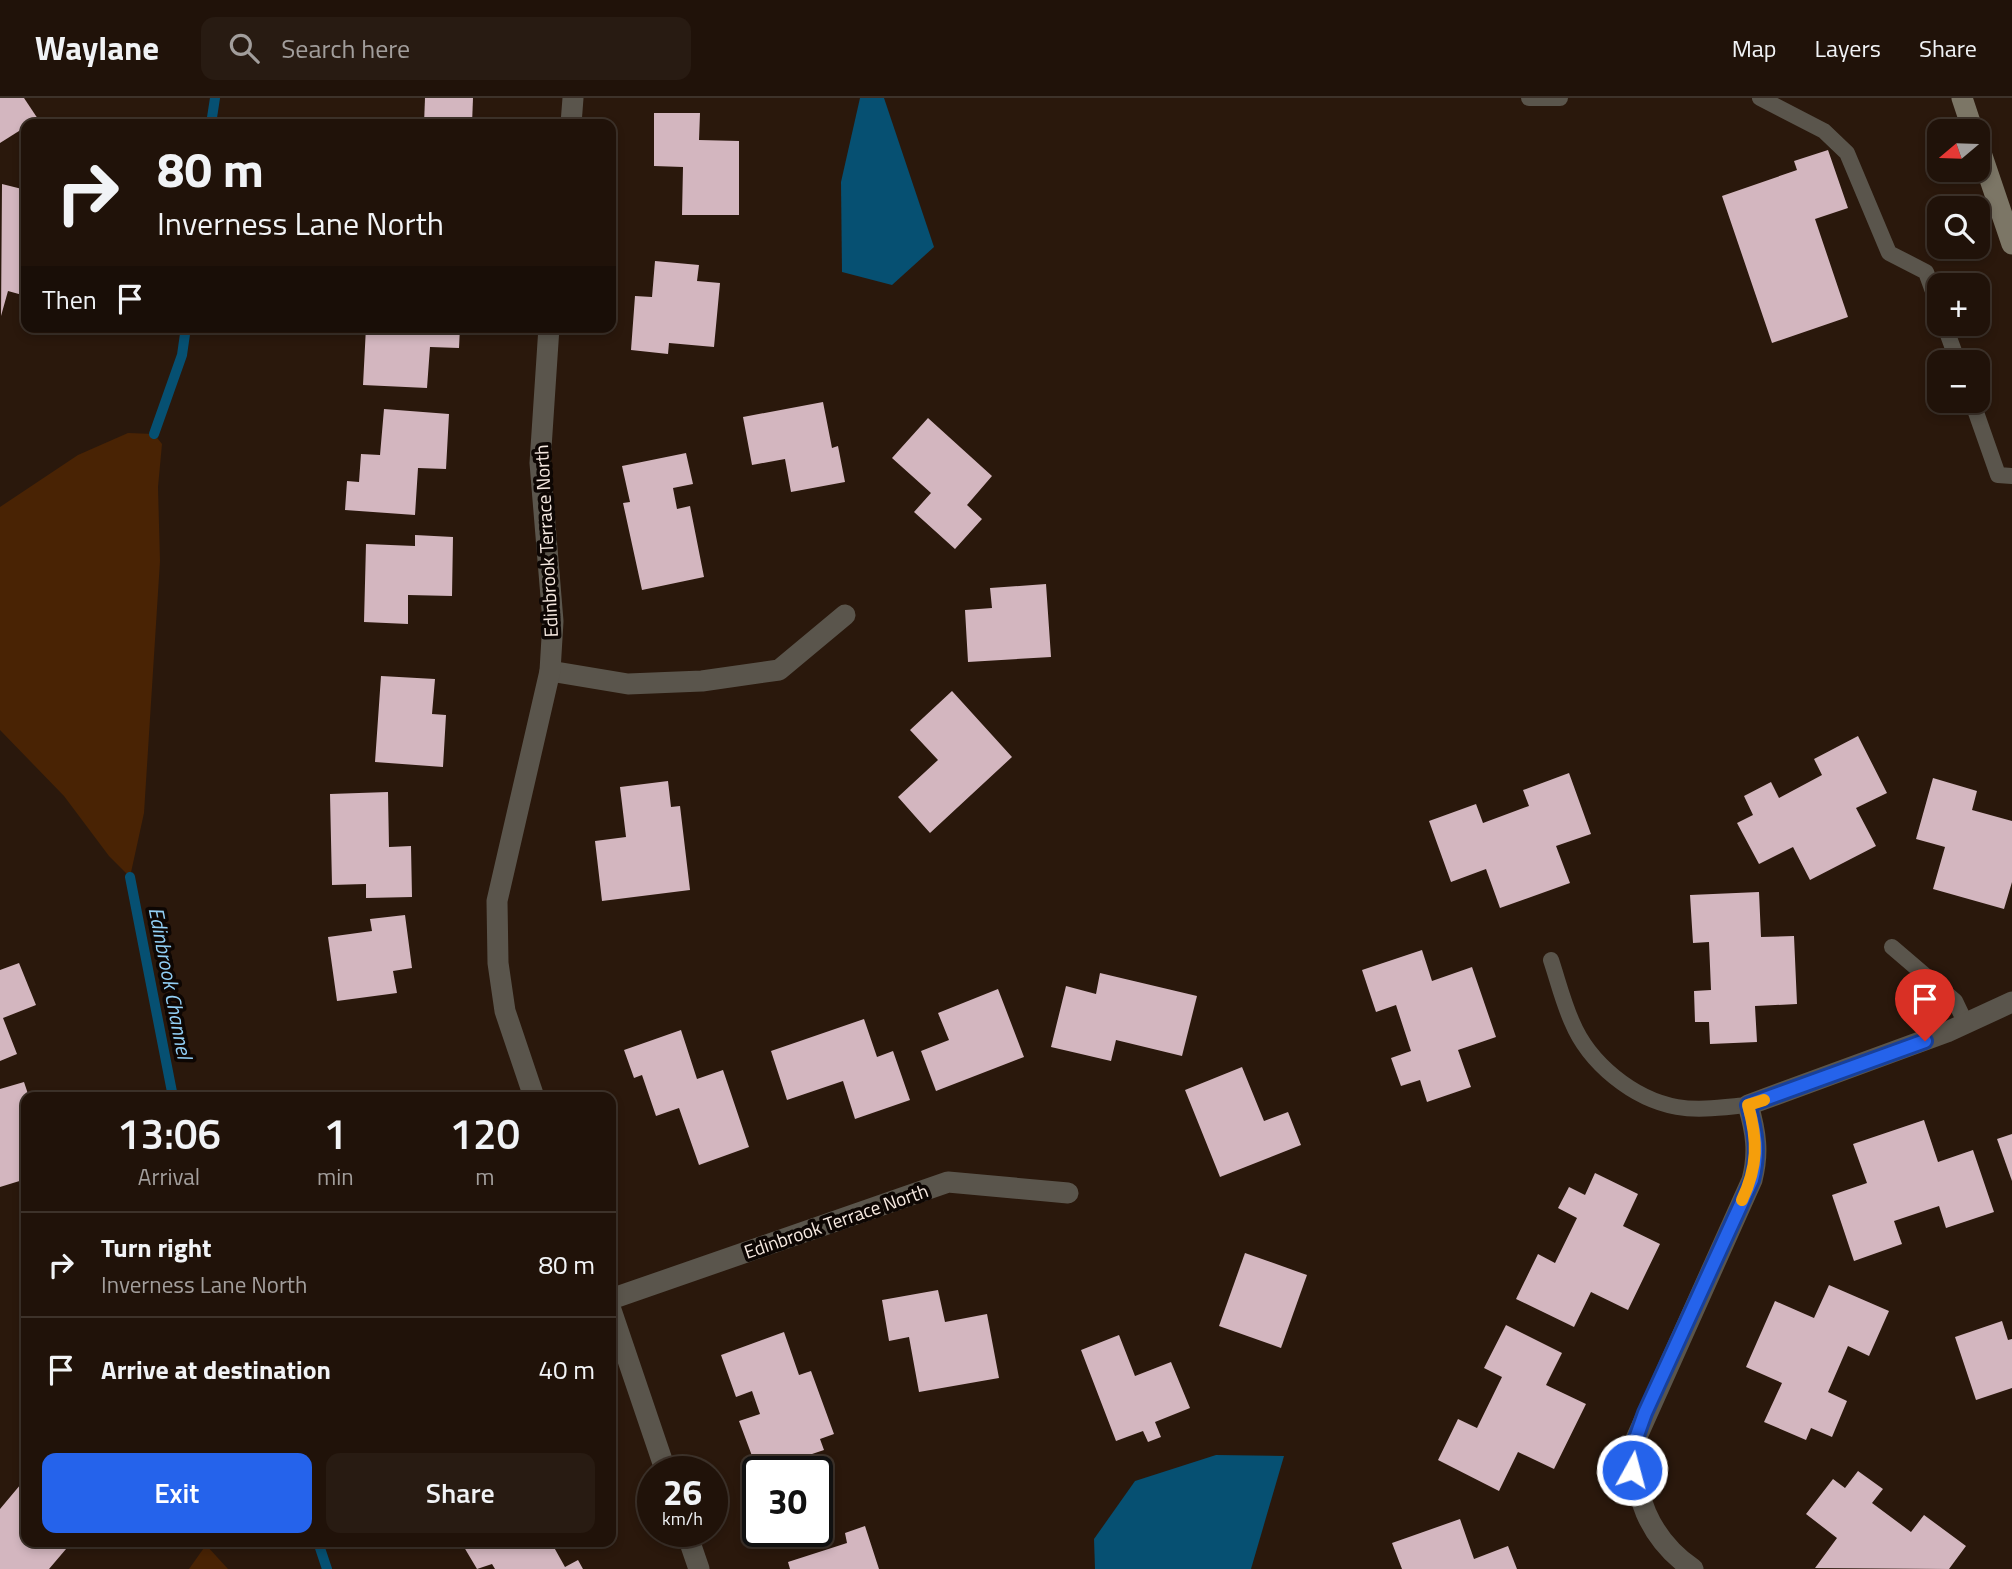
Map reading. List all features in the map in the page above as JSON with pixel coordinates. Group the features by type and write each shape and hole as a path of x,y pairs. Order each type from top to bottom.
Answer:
{"main road":[{"path":"1962,98 1969,119"},
{"path":"1990,179 2012,244"}],"street":[{"path":"571,119 573,98"},
{"name":"Edinbrook Terrace North","path":"532,1092 505,1011 498,963 497,901 550,671 553,621 540,463 549,333"},
{"path":"550,671 628,684 702,681 779,670 845,615"},
{"path":"1693,1569 1677,1558 1657,1534 1640,1502 1632,1470 1635,1441 1752,1180 1757,1158 1756,1133 1748,1105 1966,1024 2012,1002"},
{"name":"Edinbrook Terrace North","path":"616,1297 948,1182 1068,1192"},
{"path":"616,1325 661,1456"},
{"path":"691,1547 699,1569"}],"lane":[{"path":"1529,98 1560,98"},
{"path":"1760,98 1824,131 1847,153 1889,253 1927,275"},
{"path":"1976,413 1998,475 2012,476"},
{"path":"1892,947 1955,1001 1966,1024"},
{"path":"1551,960 1572,1024 1592,1055 1618,1080 1645,1097 1677,1107 1748,1105"}],"shaded area":[{"path":"128,433 154,434 162,444 158,487 160,561 144,813 130,877 109,856 64,796 0,730 0,507 78,455"},
{"path":"205,1547 208,1547 228,1569 189,1569"}],"water":[{"path":"860,98 884,98 934,247 892,285 842,272 841,182"},
{"path":"1216,1455 1284,1456 1251,1569 1095,1569 1094,1539 1135,1481"}],"building":[{"path":"0,98 24,98 38,119 21,119 21,130 0,143"},
{"path":"425,98 473,98 472,119 424,119"},
{"path":"654,113 700,113 699,140 739,141 739,215 682,215 683,167 654,166"},
{"path":"1828,150 1848,208 1815,219 1848,317 1772,343 1722,196 1797,170 1794,161"},
{"path":"2,184 21,189 21,295 8,291 1,316"},
{"path":"655,261 699,265 697,281 720,283 714,347 669,343 668,354 631,350 635,296 652,297"},
{"path":"366,333 460,333 459,348 430,347 427,388 363,385"},
{"path":"823,402 832,448 838,446 845,482 791,492 785,459 752,465 743,417"},
{"path":"384,409 449,414 446,469 418,468 415,515 345,510 347,481 359,482 361,454 380,455"},
{"path":"928,418 992,476 967,505 982,519 955,549 914,512 931,493 892,458"},
{"path":"686,453 693,484 673,488 677,509 690,506 704,577 642,590 623,503 630,502 622,466"},
{"path":"415,535 453,537 452,596 408,595 408,624 364,622 366,544 415,546"},
{"path":"1046,584 1051,657 968,662 965,610 992,608 990,588"},
{"path":"381,676 435,679 432,714 446,715 443,767 375,762"},
{"path":"952,691 1012,757 930,833 898,797 938,760 910,730"},
{"path":"1858,736 1887,793 1856,808 1876,846 1810,880 1793,847 1759,864 1737,823 1753,815 1744,796 1771,782 1779,798 1822,775 1814,759"},
{"path":"1569,773 1591,834 1556,846 1570,883 1500,908 1486,869 1451,882 1429,821 1476,804 1483,823 1529,806 1523,790"},
{"path":"1933,778 1977,791 1972,810 2012,821 2012,882 2004,909 1933,889 1945,847 1916,839"},
{"path":"668,781 671,807 680,806 690,890 602,901 595,841 626,837 620,787"},
{"path":"388,792 389,847 411,846 412,897 366,898 366,884 332,885 330,794"},
{"path":"1759,892 1761,937 1794,936 1797,1004 1755,1006 1757,1042 1710,1044 1709,1022 1695,1022 1694,991 1711,990 1709,942 1693,943 1690,895"},
{"path":"405,915 412,968 393,971 397,993 337,1001 328,937 372,931 370,919"},
{"path":"1422,950 1432,981 1472,967 1496,1037 1458,1050 1471,1087 1427,1102 1420,1080 1401,1086 1391,1058 1411,1051 1396,1005 1376,1012 1362,970"},
{"path":"19,963 36,1005 3,1018 17,1054 0,1061 0,970"},
{"path":"1100,973 1197,996 1182,1056 1116,1040 1111,1061 1051,1047 1066,986 1096,994"},
{"path":"998,989 1024,1057 936,1091 921,1051 949,1040 938,1013"},
{"path":"864,1019 877,1057 893,1051 910,1100 855,1119 843,1081 787,1100 771,1051"},
{"path":"681,1030 697,1079 723,1070 749,1147 699,1165 679,1108 656,1116 642,1075 634,1078 624,1050"},
{"path":"1242,1067 1264,1121 1288,1112 1301,1145 1220,1177 1185,1090"},
{"path":"24,1082 27,1092 21,1092 21,1181 0,1187 0,1089"},
{"path":"1924,1120 1938,1162 1973,1150 1994,1212 1946,1228 1939,1206 1894,1221 1902,1244 1854,1261 1832,1195 1867,1183 1853,1144"},
{"path":"2012,1134 2012,1181 1997,1139"},
{"path":"1595,1173 1638,1194 1623,1226 1660,1244 1628,1310 1591,1292 1574,1327 1516,1299 1538,1254 1555,1263 1577,1218 1558,1208 1569,1187 1585,1195"},
{"path":"1245,1253 1307,1275 1281,1348 1219,1326"},
{"path":"1829,1285 1889,1311 1869,1356 1848,1346 1828,1392 1847,1401 1832,1437 1811,1428 1806,1440 1764,1422 1782,1383 1746,1367 1775,1301 1814,1318"},
{"path":"938,1290 945,1322 987,1314 999,1378 919,1392 909,1337 889,1341 882,1300"},
{"path":"2002,1321 2008,1340 2012,1339 2012,1388 1976,1400 1955,1337"},
{"path":"1506,1325 1562,1353 1546,1385 1586,1404 1554,1469 1518,1452 1499,1491 1438,1460 1458,1419 1477,1428 1502,1377 1484,1368"},
{"path":"784,1332 799,1375 811,1371 834,1434 820,1439 824,1450 806,1456 752,1456 739,1421 760,1414 752,1391 736,1397 721,1355"},
{"path":"1119,1335 1135,1376 1171,1362 1190,1408 1155,1422 1161,1437 1148,1442 1143,1431 1116,1441 1081,1350"},
{"path":"1858,1471 1883,1489 1872,1503 1911,1532 1924,1515 1966,1546 1949,1569 1815,1568 1837,1538 1806,1514 1833,1479 1845,1488"},
{"path":"21,1484 21,1547 68,1547 49,1569 0,1569 0,1509"},
{"path":"1460,1519 1474,1559 1508,1546 1517,1569 1402,1569 1392,1543"},
{"path":"865,1526 879,1569 790,1569 788,1562 847,1543 845,1533"},
{"path":"464,1547 554,1547 565,1567 578,1560 583,1569 495,1569 492,1564 477,1569"}],"waterway":[{"name":"Edinbrook Channel","path":"212,119 215,98"},
{"name":"Edinbrook Channel","path":"154,434 182,355 185,333"},
{"name":"Edinbrook Channel","path":"130,877 172,1092"},
{"name":"Edinbrook Channel","path":"320,1547 327,1569"}],"slow traffic":[{"path":"1742,1200 1752,1180 1757,1158 1756,1133 1748,1105 1764,1100"}],"route":[{"path":"1632,1470 1635,1441 1645,1413 1752,1180 1757,1158 1756,1133 1748,1105 1925,1041"}]}
